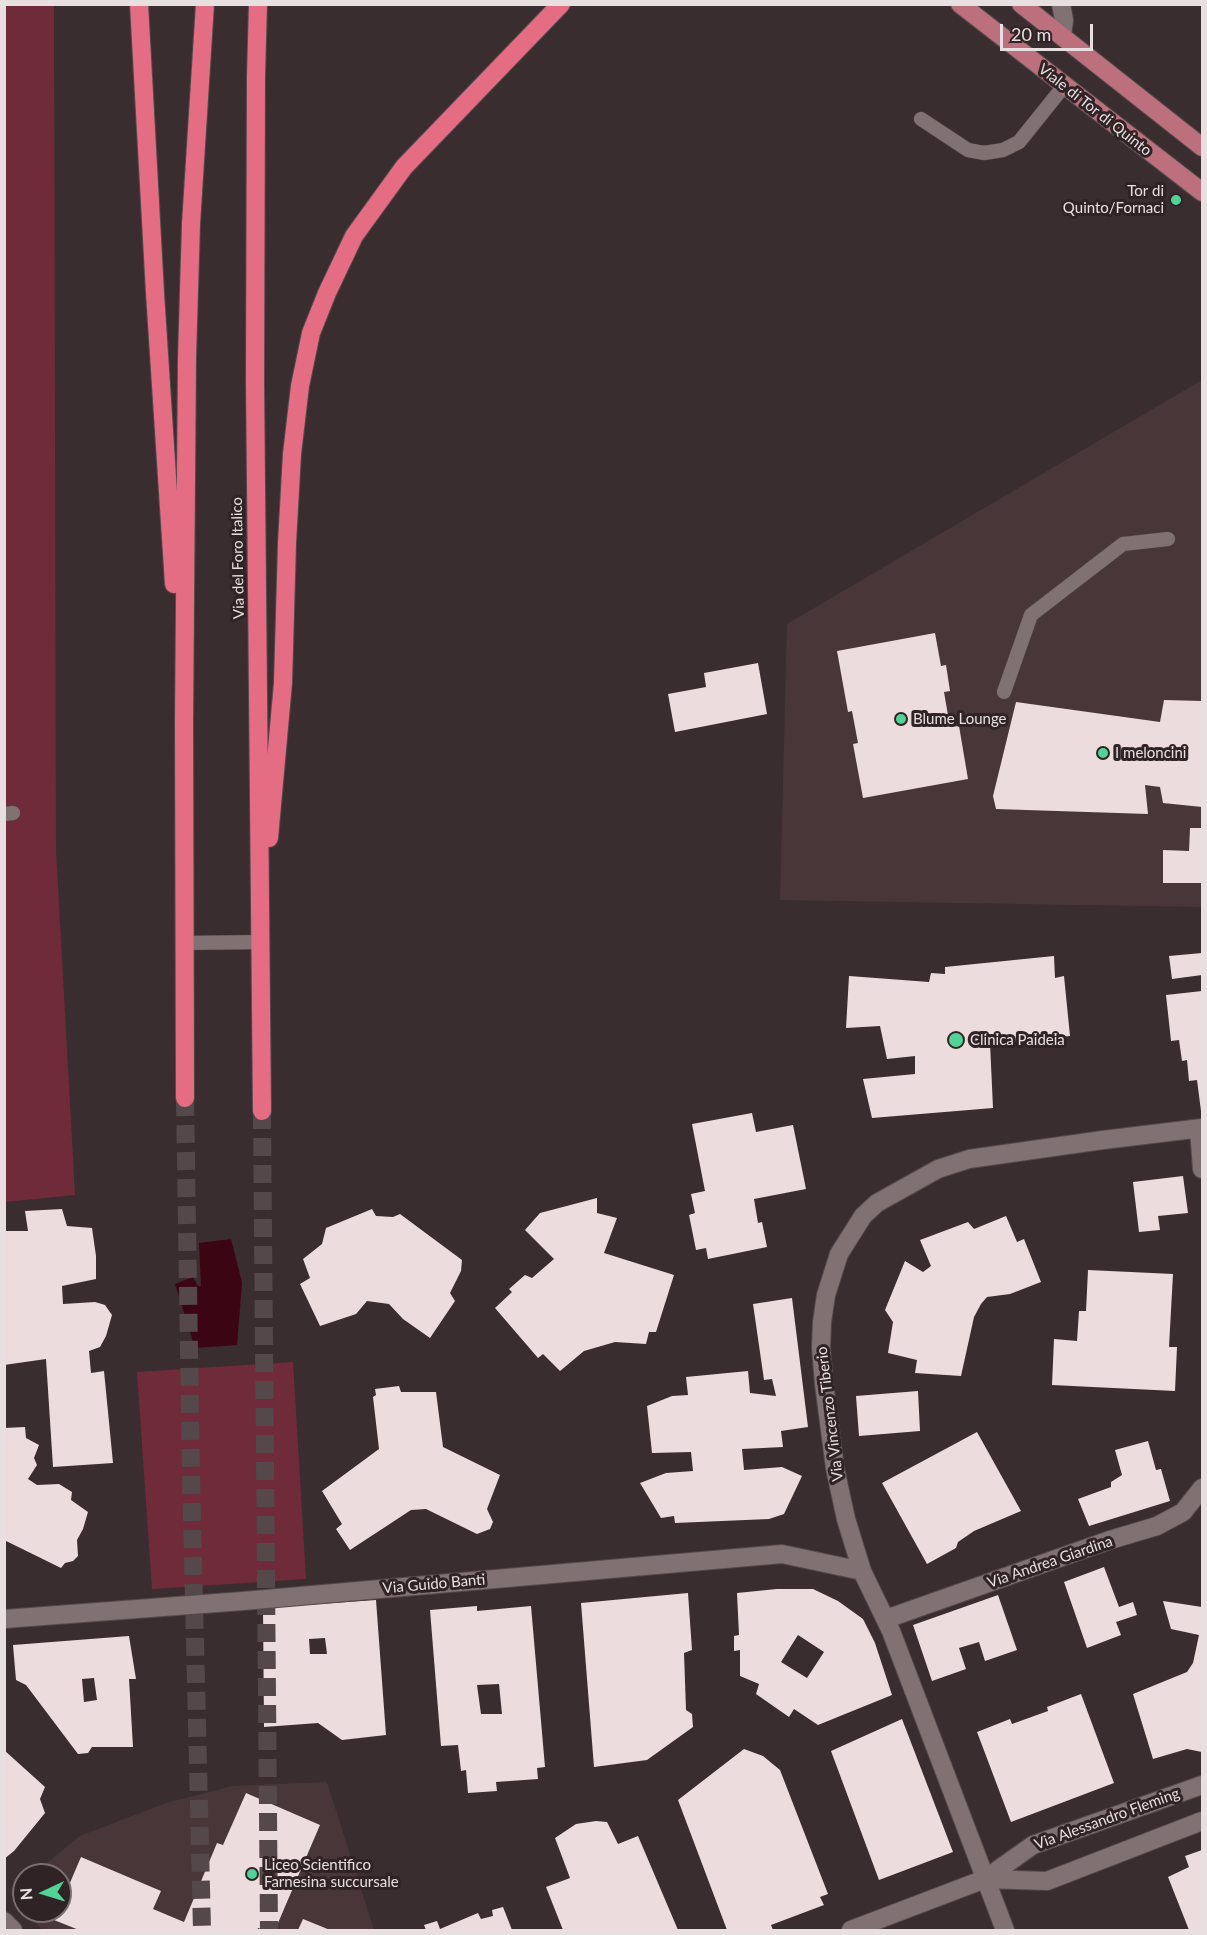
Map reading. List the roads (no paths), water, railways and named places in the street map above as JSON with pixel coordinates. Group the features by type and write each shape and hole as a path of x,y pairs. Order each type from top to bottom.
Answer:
{"highway":[{"path":"139,4 155,293 184,723"},
{"path":"185,1098 184,723 187,358 191,224 205,4"},
{"name":"Via del Foro Italico","path":"258,4 255,380 262,1111"},
{"path":"260,942 283,683 292,454 300,386 311,333 354,236 404,167 561,4"}],"main road":[{"name":"Viale di Tor di Quinto","path":"960,4 1203,192"},
{"path":"1021,4 1203,147"}],"street":[{"path":"1061,4 1064,20 1062,36"},
{"path":"1201,1128 1203,1168"},
{"name":"Via Vincenzo Tiberio","path":"1005,1930 886,1620 862,1571 846,1519 829,1428 821,1348 822,1322 834,1266 844,1244 863,1216 877,1203 938,1169 958,1161 1201,1128"},
{"name":"Via Andrea Giardina","path":"886,1620 1157,1526 1183,1512 1203,1488"},
{"name":"Via Guido Banti","path":"4,1619 243,1601 782,1554 862,1571"},
{"name":"Via Alessandro Fleming","path":"851,1930 985,1879 1033,1845 1203,1785"},
{"name":"Via Alessandro Fleming","path":"985,1879 1047,1881 1203,1821"},
{"path":"4,1920 13,1930"}],"lane":[{"path":"921,118 968,150 984,153 1003,150 1019,141 1064,86"},
{"path":"1005,692 1031,615 1123,544 1168,538"},
{"path":"184,943 260,942"}],"tunnel":[{"path":"185,1098 202,1930"},
{"path":"262,1111 269,1930"}],"place":[{"name":"Tor di Quinto/Fornaci","path":"1176,200"},
{"name":"Blume Lounge","path":"901,719"},
{"name":"I meloncini","path":"1103,753"},
{"name":"Clinica Paideia","path":"956,1040"},
{"name":"Liceo Scientifico Farnesina succursale","path":"252,1874"}]}
